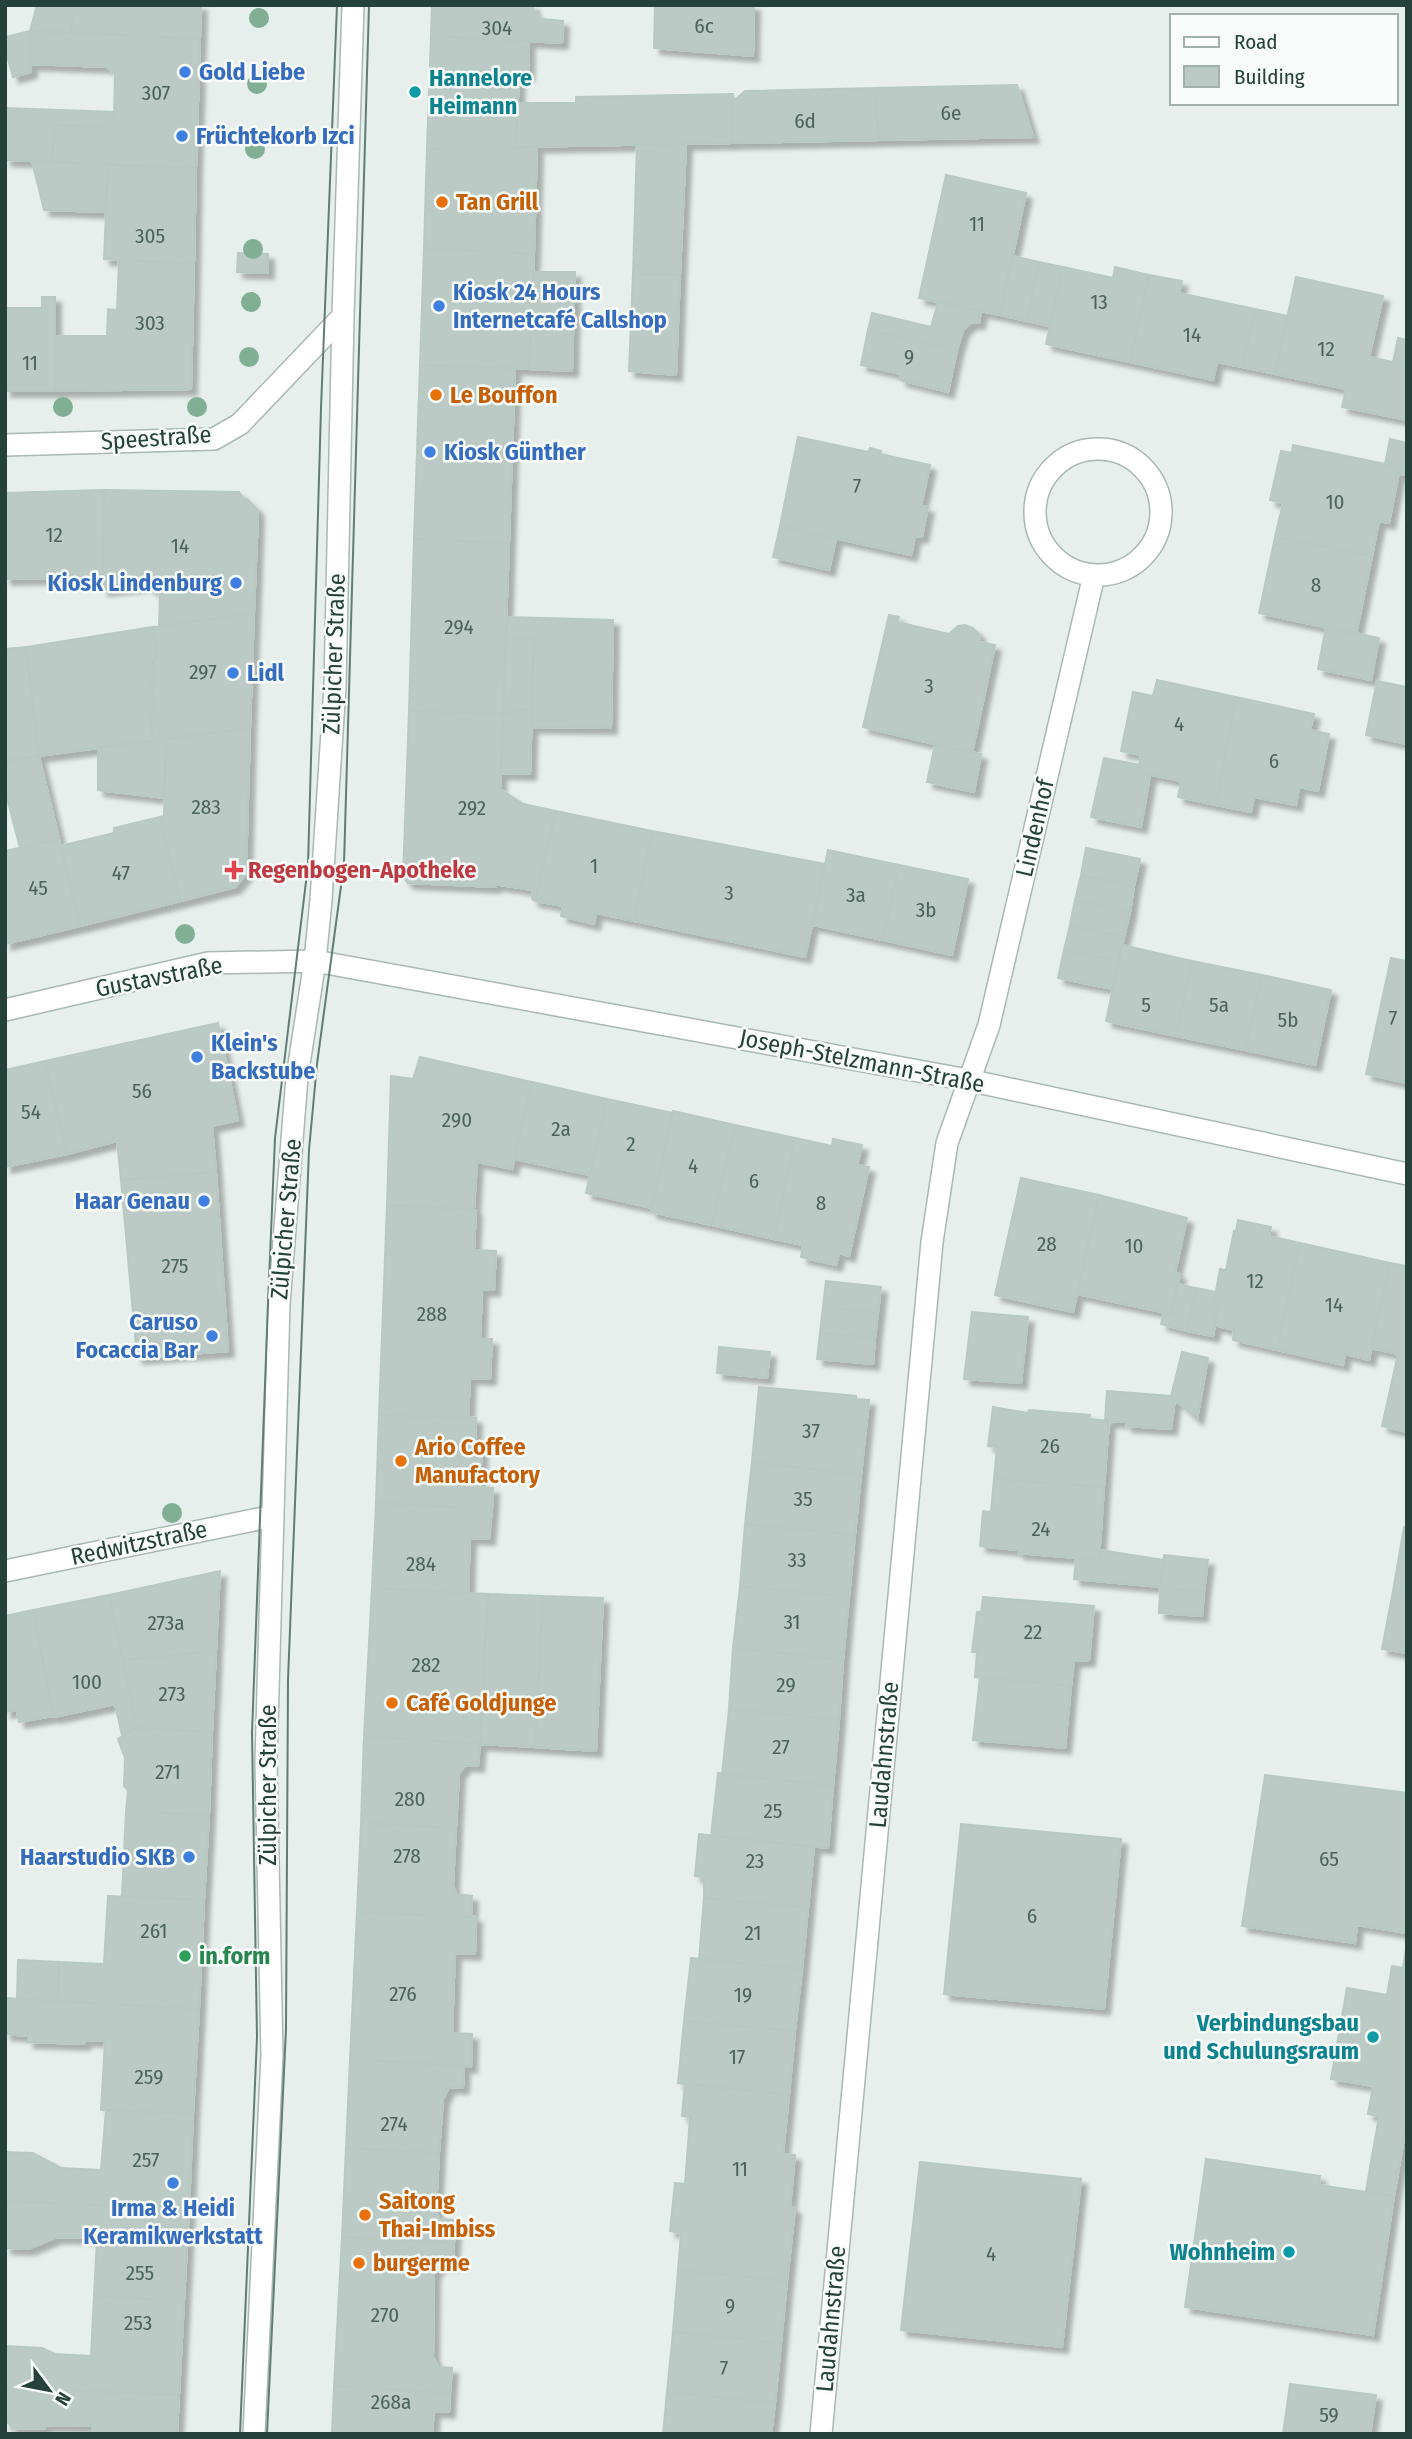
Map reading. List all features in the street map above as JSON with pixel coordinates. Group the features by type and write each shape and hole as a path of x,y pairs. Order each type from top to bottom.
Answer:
{"street":[{"name":"Zülpicher Straße","path":"254,2434 272,2055 266,1761 279,1304 298,1077 315,961 323,875 335,686 353,5"},
{"name":"Speestraße","path":"5,445 214,439 240,424 343,316"},
{"path":"1095,449 1111,451 1138,464 1149,475 1157,489 1161,505 1156,536 1149,550 1138,561 1110,574 1094,575 1078,572 1052,555 1042,542 1035,512 1037,496 1052,469 1079,452 1095,449"},
{"name":"Lindenhof","path":"968,1080 989,1025 1094,575"},
{"name":"Gustavstraße","path":"5,1010 208,962 315,961"},
{"name":"Joseph-Stelzmann-Straße","path":"315,961 968,1080 1407,1174"},
{"name":"Laudahnstraße","path":"821,2434 932,1242 947,1143 968,1080"},
{"name":"Redwitzstraße","path":"5,1571 274,1516"}],"building":[{"path":"37,5 102,5 93,13 73,11 71,32 30,31"},
{"path":"102,5 201,5 200,39 71,32 73,11 93,13"},
{"path":"432,5 533,5 533,10 541,19 563,21 562,43 431,36"},
{"path":"655,5 754,5 753,56 654,48"},
{"path":"30,31 200,39 196,168 52,162 55,125 108,127 114,117 115,74 107,67 29,64"},
{"path":"30,31 31,72 13,77 5,48 5,37"},
{"path":"431,36 529,41 528,75 519,75 516,147 427,149"},
{"path":"1017,85 1033,137 879,140 874,88"},
{"path":"874,88 879,140 732,143 732,102 745,91"},
{"path":"733,94 732,143 516,147 518,103 576,103 576,97"},
{"path":"5,108 114,112 114,117 108,127 55,125 52,162 5,160"},
{"path":"686,144 680,275 633,274 637,145"},
{"path":"537,147 534,254 424,248 427,149"},
{"path":"32,161 108,165 105,212 44,210"},
{"path":"108,165 196,168 194,264 104,259"},
{"path":"946,175 1026,193 1000,315 919,298"},
{"path":"424,248 534,254 529,369 420,365"},
{"path":"238,253 268,254 268,273 237,272"},
{"path":"1012,256 1039,262 1027,321 1000,315"},
{"path":"119,260 194,264 191,389 55,391 56,336 107,336 108,309 117,310"},
{"path":"1039,262 1063,267 1049,326 1027,321"},
{"path":"1063,267 1113,278 1115,267 1149,275 1130,362 1046,344"},
{"path":"534,272 575,272 572,371 529,369"},
{"path":"633,274 680,275 676,375 629,371"},
{"path":"1149,275 1182,281 1179,293 1255,309 1242,367 1217,362 1213,380 1130,362"},
{"path":"1296,277 1383,296 1369,357 1393,362 1398,338 1407,340 1407,420 1342,407 1346,389 1275,374"},
{"path":"42,297 55,297 55,391 5,391 5,308 42,308"},
{"path":"938,302 981,311 979,323 971,323 963,330 957,350 868,330 872,313 931,327"},
{"path":"1255,309 1288,316 1275,374 1242,367"},
{"path":"868,330 957,350 948,392 900,380 901,374 861,365"},
{"path":"420,365 515,368 509,543 414,539"},
{"path":"798,437 868,452 870,448 881,451 880,454 930,465 921,506 928,507 922,537 915,536 911,555 780,526"},
{"path":"1390,439 1407,443 1407,475 1400,474 1400,467 1385,464"},
{"path":"1293,445 1400,467 1389,523 1379,521 1372,556 1275,537 1283,503 1270,500 1281,451 1292,453"},
{"path":"104,490 103,577 5,579 5,493"},
{"path":"104,490 239,492 258,510 255,511 258,514 254,613 159,626 160,591 153,591 149,585 102,590"},
{"path":"780,526 836,539 829,570 773,557"},
{"path":"1275,537 1372,556 1356,634 1259,613"},
{"path":"414,539 509,543 503,714 409,711"},
{"path":"254,613 250,728 153,741 149,710 155,710 151,684 155,684 153,660 157,659 153,627"},
{"path":"889,615 899,617 897,622 949,634 958,626 965,625 979,634 980,642 995,645 972,753 863,727"},
{"path":"507,617 613,620 611,728 531,727 534,638 506,638"},
{"path":"153,627 157,659 153,660 155,684 151,684 155,710 149,710 153,741 39,756 26,647"},
{"path":"1326,627 1379,638 1371,680 1318,669"},
{"path":"506,638 534,638 532,708 503,714"},
{"path":"26,647 39,756 5,761 5,649"},
{"path":"1157,680 1236,697 1216,805 1178,797 1181,781 1138,772 1141,755 1121,751 1133,692 1153,696"},
{"path":"1377,681 1407,687 1407,744 1366,735"},
{"path":"1236,697 1314,714 1310,730 1329,734 1318,791 1299,787 1296,805 1254,797 1251,812 1216,805"},
{"path":"532,708 530,774 501,773 503,714"},
{"path":"409,711 503,714 500,789 523,804 556,811 535,901 532,899 533,890 494,884 495,887 408,883 403,877"},
{"path":"250,728 246,874 235,887 181,901 160,817 164,816 166,739"},
{"path":"166,739 165,798 98,790 98,747"},
{"path":"935,745 981,754 974,792 927,782"},
{"path":"39,756 59,839 20,848 5,790 5,761"},
{"path":"1104,758 1140,765 1138,772 1150,775 1141,827 1091,817"},
{"path":"556,811 652,831 634,921 596,913 594,924 561,916 563,906 535,901"},
{"path":"160,817 181,901 80,926 60,846 114,833 114,828"},
{"path":"652,831 825,864 805,957 634,921"},
{"path":"59,839 80,926 5,944 5,851"},
{"path":"1086,848 1140,859 1134,886 1081,875"},
{"path":"828,850 899,865 883,940 813,925"},
{"path":"899,865 968,879 952,955 883,940"},
{"path":"1081,875 1134,886 1130,912 1075,900"},
{"path":"1075,900 1130,912 1124,937 1070,925"},
{"path":"1070,925 1124,937 1119,961 1064,950"},
{"path":"1122,945 1192,961 1176,1036 1106,1021"},
{"path":"1064,950 1119,961 1113,989 1058,978"},
{"path":"1391,958 1407,961 1407,1083 1366,1074"},
{"path":"1192,961 1262,975 1245,1050 1176,1036"},
{"path":"1262,975 1331,990 1315,1065 1245,1050"},
{"path":"218,1023 238,1120 212,1126 216,1172 121,1180 117,1141 67,1154 45,1061"},
{"path":"420,1057 532,1082 512,1169 477,1162 474,1209 387,1205 391,1076 413,1079"},
{"path":"45,1061 67,1154 5,1167 5,1070"},
{"path":"532,1082 607,1099 590,1175 514,1159"},
{"path":"607,1099 673,1113 652,1208 586,1193"},
{"path":"673,1111 735,1125 712,1225 651,1212"},
{"path":"735,1125 795,1138 774,1239 712,1225"},
{"path":"795,1138 832,1146 833,1139 862,1145 857,1165 869,1167 849,1256 839,1253 836,1265 801,1257 803,1245 774,1239"},
{"path":"216,1172 228,1351 137,1358 121,1180"},
{"path":"1021,1178 1099,1195 1073,1312 995,1295"},
{"path":"1099,1195 1187,1218 1175,1273 1180,1274 1171,1314 1077,1294"},
{"path":"387,1205 476,1210 474,1250 496,1251 494,1290 482,1290 480,1339 492,1339 490,1379 470,1378 468,1418 379,1415"},
{"path":"1238,1220 1271,1227 1269,1236 1300,1243 1277,1350 1233,1340 1234,1330 1214,1325 1219,1303 1214,1302 1220,1269 1226,1270"},
{"path":"1300,1243 1390,1263 1369,1360 1345,1354 1343,1365 1277,1350"},
{"path":"1390,1263 1407,1266 1407,1356 1371,1348"},
{"path":"826,1281 881,1287 878,1313 823,1307"},
{"path":"1177,1284 1196,1288 1187,1331 1161,1324 1164,1313 1171,1314"},
{"path":"1196,1288 1216,1292 1214,1302 1219,1303 1213,1336 1187,1331"},
{"path":"823,1307 878,1313 875,1338 820,1333"},
{"path":"972,1312 1028,1317 1021,1383 964,1379"},
{"path":"820,1333 875,1338 873,1364 817,1359"},
{"path":"719,1347 770,1352 767,1378 717,1373"},
{"path":"1182,1352 1208,1358 1197,1419 1171,1396"},
{"path":"1398,1354 1407,1356 1407,1432 1382,1426"},
{"path":"759,1387 856,1396 856,1399 869,1400 861,1475 752,1462"},
{"path":"1107,1391 1171,1396 1175,1399 1171,1429 1126,1426 1127,1422 1105,1421"},
{"path":"993,1407 1028,1413 1029,1410 1090,1415 1089,1419 1109,1421 1104,1487 994,1479 997,1447 988,1446"},
{"path":"379,1415 476,1418 475,1443 482,1444 480,1487 493,1488 492,1509 376,1503"},
{"path":"752,1462 861,1475 855,1535 745,1524"},
{"path":"994,1479 1104,1487 1099,1560 1018,1553 1018,1550 980,1546 983,1511 991,1512"},
{"path":"376,1503 492,1509 489,1539 470,1538 468,1593 372,1588"},
{"path":"745,1524 855,1535 849,1597 740,1586"},
{"path":"1404,1527 1407,1527 1407,1593 1393,1591"},
{"path":"1100,1550 1164,1560 1160,1587 1074,1579 1076,1559 1099,1560"},
{"path":"1164,1555 1208,1560 1204,1592 1160,1587"},
{"path":"220,1571 216,1651 123,1660 109,1595"},
{"path":"740,1586 849,1597 843,1660 733,1648"},
{"path":"1160,1587 1204,1592 1202,1616 1159,1613"},
{"path":"372,1588 488,1594 480,1744 364,1736"},
{"path":"1393,1591 1407,1593 1407,1653 1382,1649"},
{"path":"488,1594 543,1596 535,1747 480,1744"},
{"path":"109,1595 137,1728 122,1735 115,1704 54,1717 33,1610"},
{"path":"543,1596 603,1598 596,1751 535,1747"},
{"path":"983,1597 1094,1606 1089,1660 1074,1661 1071,1686 975,1677 977,1652 972,1652 977,1612 981,1612"},
{"path":"33,1610 53,1716 19,1722 17,1710 5,1712 5,1616"},
{"path":"733,1648 843,1660 839,1720 729,1709"},
{"path":"216,1651 212,1732 137,1728 123,1660"},
{"path":"980,1677 1071,1686 1065,1748 973,1740"},
{"path":"729,1709 839,1720 833,1786 722,1774"},
{"path":"137,1728 212,1732 209,1815 126,1811 128,1790 124,1786 125,1758 118,1739"},
{"path":"364,1736 480,1744 478,1766 465,1765 459,1774 456,1828 361,1823"},
{"path":"718,1773 833,1786 828,1848 711,1836"},
{"path":"1265,1775 1407,1793 1407,1933 1357,1925 1355,1943 1242,1926"},
{"path":"126,1811 209,1815 204,1900 122,1896"},
{"path":"361,1823 456,1828 453,1885 456,1894 472,1896 471,1918 357,1912"},
{"path":"961,1824 1121,1839 1104,2009 944,1994"},
{"path":"699,1834 814,1847 808,1908 704,1898 704,1877 695,1876"},
{"path":"108,1896 204,1900 199,2009 58,2001 59,1962 104,1964"},
{"path":"704,1898 808,1908 802,1969 699,1959"},
{"path":"357,1912 476,1917 475,1954 455,1953 452,2033 472,2034 471,2067 350,2059"},
{"name":"Verbindungsbau und Schulungsraum","path":"1407,1943 1407,2121 1394,2196 1366,2191 1379,2116 1368,2114 1373,2086 1331,2079 1347,1988 1387,1995 1392,1966 1403,1968"},
{"path":"691,1958 802,1969 795,2031 684,2021"},
{"path":"18,1960 59,1962 58,2001 17,1999"},
{"path":"5,1998 199,2009 193,2114 101,2110 105,2041 85,2040 84,2044 28,2042 28,2036 5,2034"},
{"path":"684,2021 795,2031 789,2095 678,2083"},
{"path":"350,2059 464,2066 463,2088 449,2087 443,2099 439,2153 346,2148"},
{"path":"685,2083 789,2095 783,2154 795,2155 790,2207 795,2208 787,2281 678,2270 681,2233 670,2231 675,2183 685,2184 690,2117 682,2116"},
{"path":"106,2110 193,2114 189,2209 5,2201 5,2152 33,2153 61,2168 101,2170"},
{"path":"346,2148 439,2153 436,2209 439,2219 456,2220 454,2243 342,2237"},
{"name":"Wohnheim","path":"1206,2159 1320,2176 1319,2185 1394,2196 1373,2335 1185,2307"},
{"path":"920,2162 1081,2179 1062,2347 901,2330"},
{"path":"5,2201 189,2209 184,2301 94,2296 97,2238 57,2237 28,2249 5,2248"},
{"path":"342,2237 454,2243 453,2265 440,2265 434,2273 433,2356 438,2367 452,2368 450,2393 334,2386"},
{"path":"678,2270 787,2281 781,2343 673,2332"},
{"path":"94,2296 184,2301 179,2395 5,2388 5,2346 42,2348 55,2354 91,2356"},
{"path":"673,2332 781,2343 775,2403 667,2392"},
{"path":"1290,2384 1376,2395 1370,2434 1283,2434"},
{"path":"334,2386 450,2393 449,2412 434,2411 432,2434 332,2434"},
{"path":"5,2388 179,2395 177,2434 92,2434 92,2426 46,2425 44,2429 12,2428 9,2423 5,2423"},
{"path":"667,2392 775,2403 771,2434 663,2434"}],"tram line":[{"path":"240,2434 257,2037 252,1733 268,1304 275,1138 308,865 321,408 337,5"},
{"path":"267,2434 286,2029 288,1680 309,1150 317,1064 344,864 369,5"}],"place":[{"name":"Gold Liebe","path":"185,72"},
{"name":"Hannelore Heimann","path":"415,92"},
{"name":"Früchtekorb Izci","path":"182,136"},
{"name":"Tan Grill","path":"442,202"},
{"name":"Kiosk 24 Hours Internetcafé Callshop","path":"439,306"},
{"name":"Le Bouffon","path":"436,395"},
{"name":"Kiosk Günther","path":"430,452"},
{"name":"Kiosk Lindenburg","path":"236,583"},
{"name":"Lidl","path":"233,673"},
{"name":"Regenbogen-Apotheke","path":"234,870"},
{"name":"Klein's Backstube","path":"197,1057"},
{"name":"Haar Genau","path":"204,1201"},
{"name":"Caruso Focaccia Bar","path":"212,1336"},
{"name":"Ario Coffee Manufactory","path":"401,1461"},
{"name":"Café Goldjunge","path":"392,1703"},
{"name":"Haarstudio SKB","path":"189,1857"},
{"name":"in.form","path":"185,1956"},
{"name":"Verbindungsbau und Schulungsraum","path":"1373,2037"},
{"name":"Irma & Heidi Keramikwerkstatt","path":"173,2183"},
{"name":"Saitong Thai-Imbiss","path":"365,2215"},
{"name":"Wohnheim","path":"1289,2252"},
{"name":"burgerme","path":"359,2263"}]}
